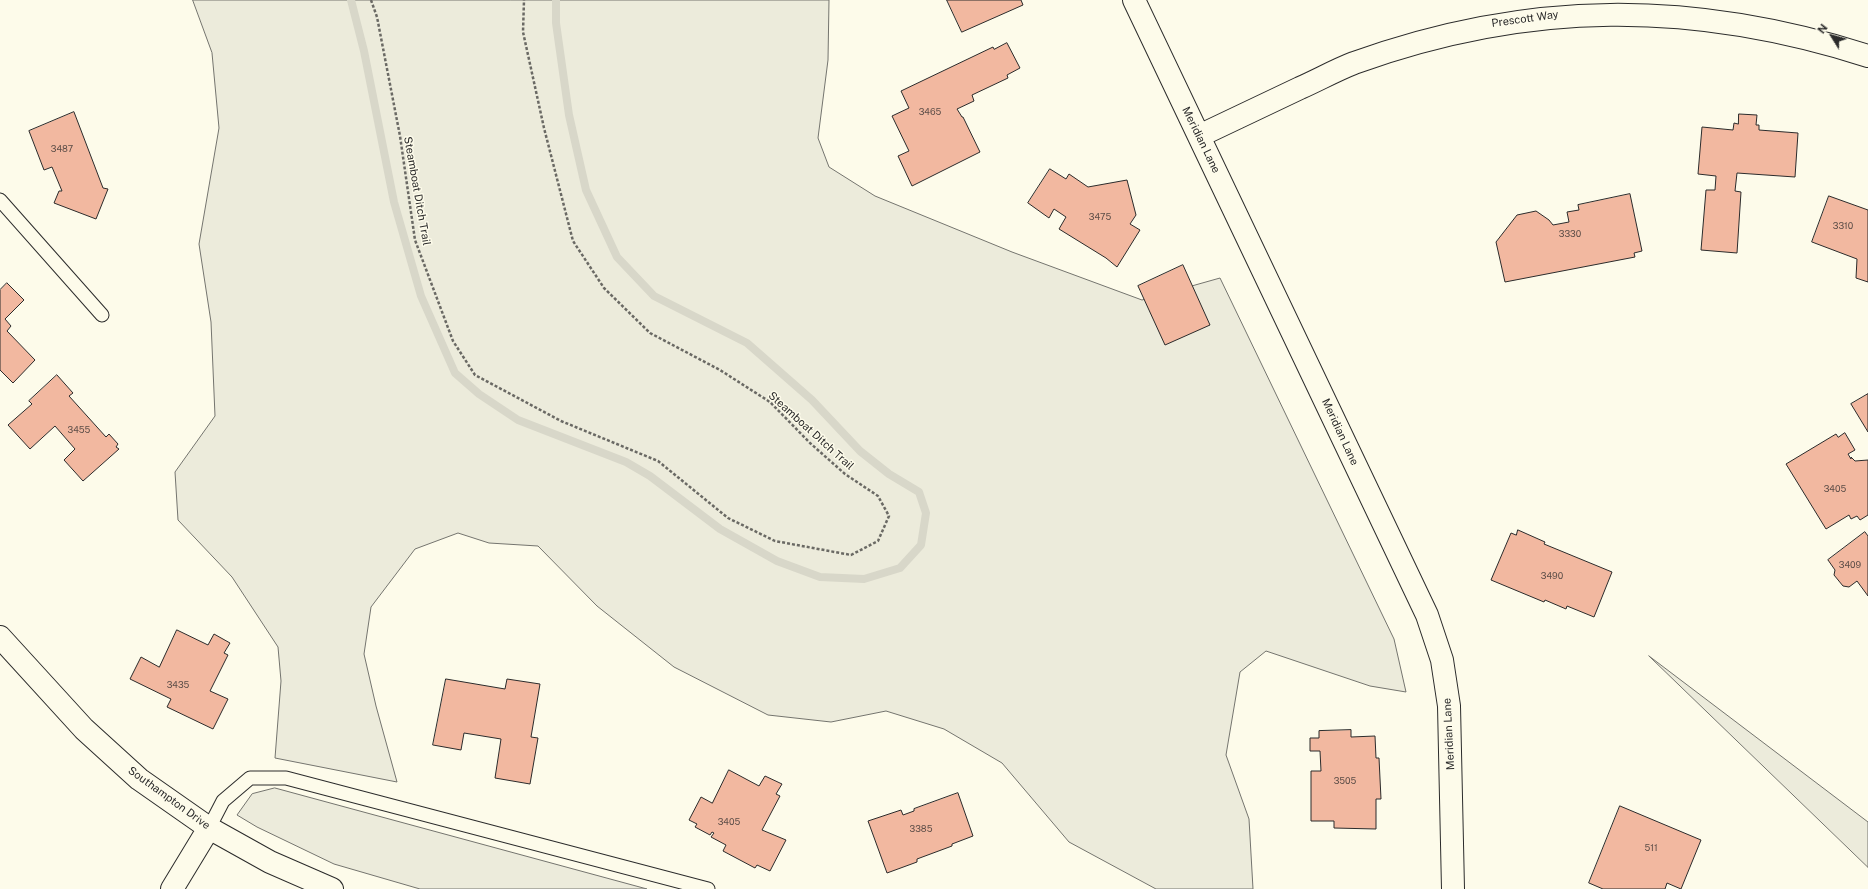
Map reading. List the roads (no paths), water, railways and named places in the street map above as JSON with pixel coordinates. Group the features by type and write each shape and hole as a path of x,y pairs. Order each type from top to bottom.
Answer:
{"street":[{"name":"Meridian Lane","path":"1134,0 1427,615 1442,660 1449,706 1453,889"},
{"name":"Prescott Way","path":"1199,136 1352,64 1418,41 1484,24 1553,14 1632,11 1712,17 1791,32 1868,56"},
{"name":"Southampton Drive","path":"0,637 84,729 139,779 208,828 270,862 332,889"},
{"path":"172,889 208,828"}],"lane":[{"path":"0,200 102,315"},
{"path":"208,828 223,801 250,778 286,778 708,889"}],"waterway":[{"path":"351,0 364,51 394,202 421,296 455,373 479,394 518,420 626,462 650,476 720,529 777,561 820,577 864,579 900,568 921,545 926,513 919,492 889,474 860,451 812,400 747,343 654,296 617,257 586,190 569,115 556,23 556,0"}]}
